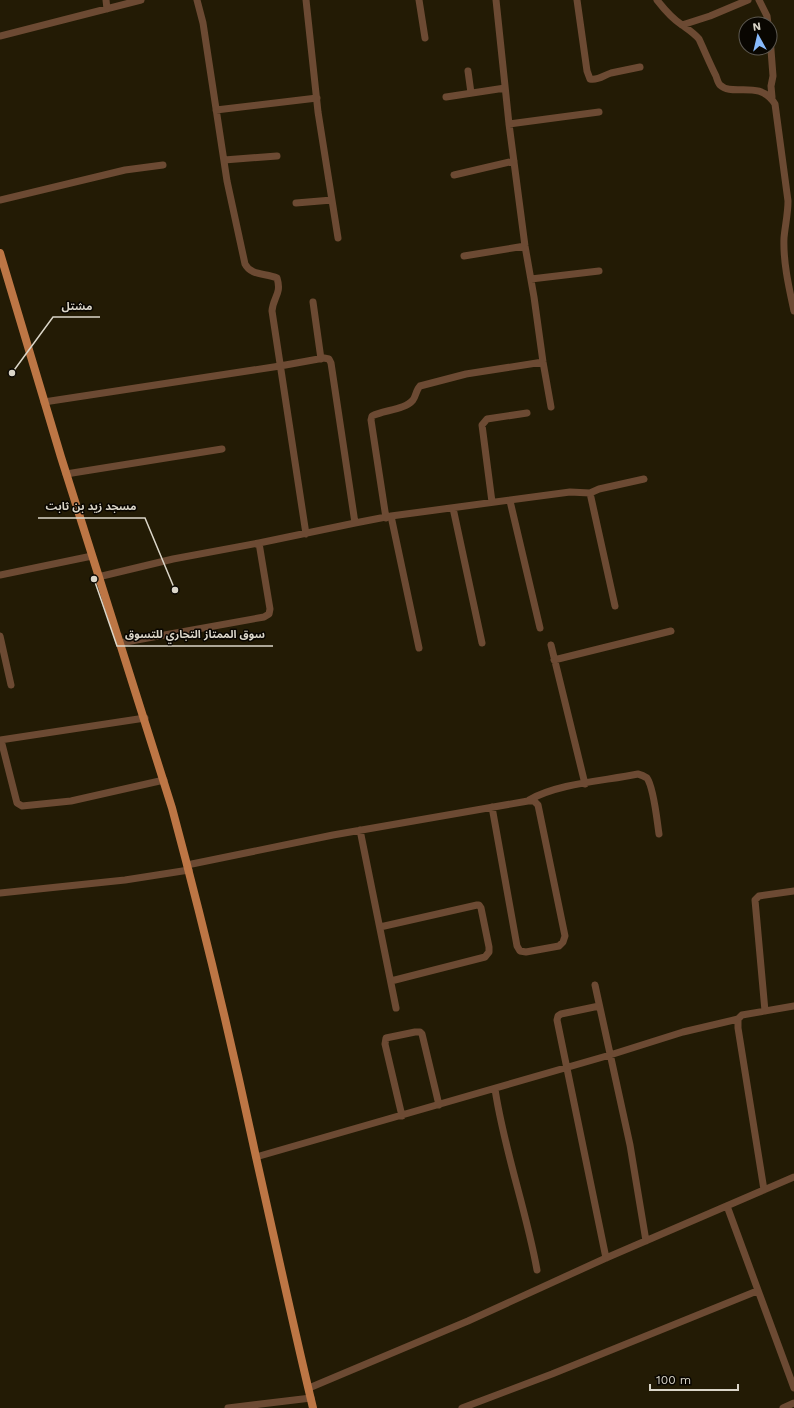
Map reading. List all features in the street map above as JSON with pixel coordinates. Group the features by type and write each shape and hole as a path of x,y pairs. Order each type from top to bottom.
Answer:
{"main road":[{"path":"0,253 98,577 164,780 188,868 313,1408"}],"street":[{"path":"106,0 107,8"},
{"path":"0,36 141,0"},
{"path":"197,0 203,23 224,160 245,264 247,269 252,272 270,275 277,278 279,286 279,292 273,304 272,311 306,534"},
{"path":"306,0 317,98 338,238"},
{"path":"420,0 424,38"},
{"path":"496,0 509,124 525,246 551,407"},
{"path":"577,0 587,71 590,79 593,80 609,74 640,67"},
{"path":"657,0 661,6 682,25 695,33 720,85 729,90 756,90 772,97"},
{"path":"682,25 710,16 748,0"},
{"path":"759,0 767,16"},
{"path":"771,56 773,76 771,86 772,97 778,118 788,201 788,217 784,240 785,260 794,311"},
{"path":"468,71 471,93"},
{"path":"446,97 505,88"},
{"path":"216,110 317,98"},
{"path":"509,124 599,112"},
{"path":"224,160 277,156"},
{"path":"454,175 514,161"},
{"path":"0,200 125,170 163,165"},
{"path":"296,203 332,200"},
{"path":"464,256 525,246"},
{"path":"531,279 599,272"},
{"path":"313,302 321,359"},
{"path":"44,402 329,359 355,523"},
{"path":"418,648 388,517 371,420 372,416 379,412 410,404 420,386 466,374 543,362"},
{"path":"492,502 482,425 487,419 527,413"},
{"path":"66,474 222,448"},
{"path":"98,577 173,559 388,517 570,492 590,493 599,489 644,479"},
{"path":"590,493 615,606"},
{"path":"510,500 540,628"},
{"path":"453,508 482,643"},
{"path":"120,643 264,617 269,614 270,609 259,543"},
{"path":"0,575 92,556"},
{"path":"554,660 672,631"},
{"path":"0,636 11,685"},
{"path":"550,646 584,784"},
{"path":"145,718 0,740 17,803 22,806 71,801 164,780"},
{"path":"0,893 117,881 188,868 360,830 492,808 528,800 546,792 638,774 643,775 649,782 659,834"},
{"path":"492,808 517,946 520,951 526,952 559,946 563,942 565,936 538,805 534,801 528,800"},
{"path":"360,830 396,1008"},
{"path":"765,1011 754,900 759,896 794,891"},
{"path":"380,927 477,905 481,908 490,952 486,957 391,980"},
{"path":"595,985 630,1145 646,1241"},
{"path":"600,1006 561,1014 558,1016 557,1020 606,1258"},
{"path":"256,1157 566,1068 683,1032 738,1019 742,1015 794,1006"},
{"path":"738,1019 738,1028 764,1190"},
{"path":"402,1116 385,1044 386,1038 415,1032 420,1032 422,1034 439,1105"},
{"path":"495,1088 514,1175 532,1242 536,1270"},
{"path":"309,1388 468,1321 606,1258 794,1177"},
{"path":"727,1206 794,1388"},
{"path":"462,1408 552,1374 597,1354 757,1290"},
{"path":"228,1408 311,1398"},
{"path":"783,1408 794,1403"}],"place":[{"name":"مشتل","path":"12,373"},
{"name":"سوق الممتاز التجاري للتسوق","path":"94,579"},
{"name":"مسجد زيد بن ثابت","path":"175,590"}]}
